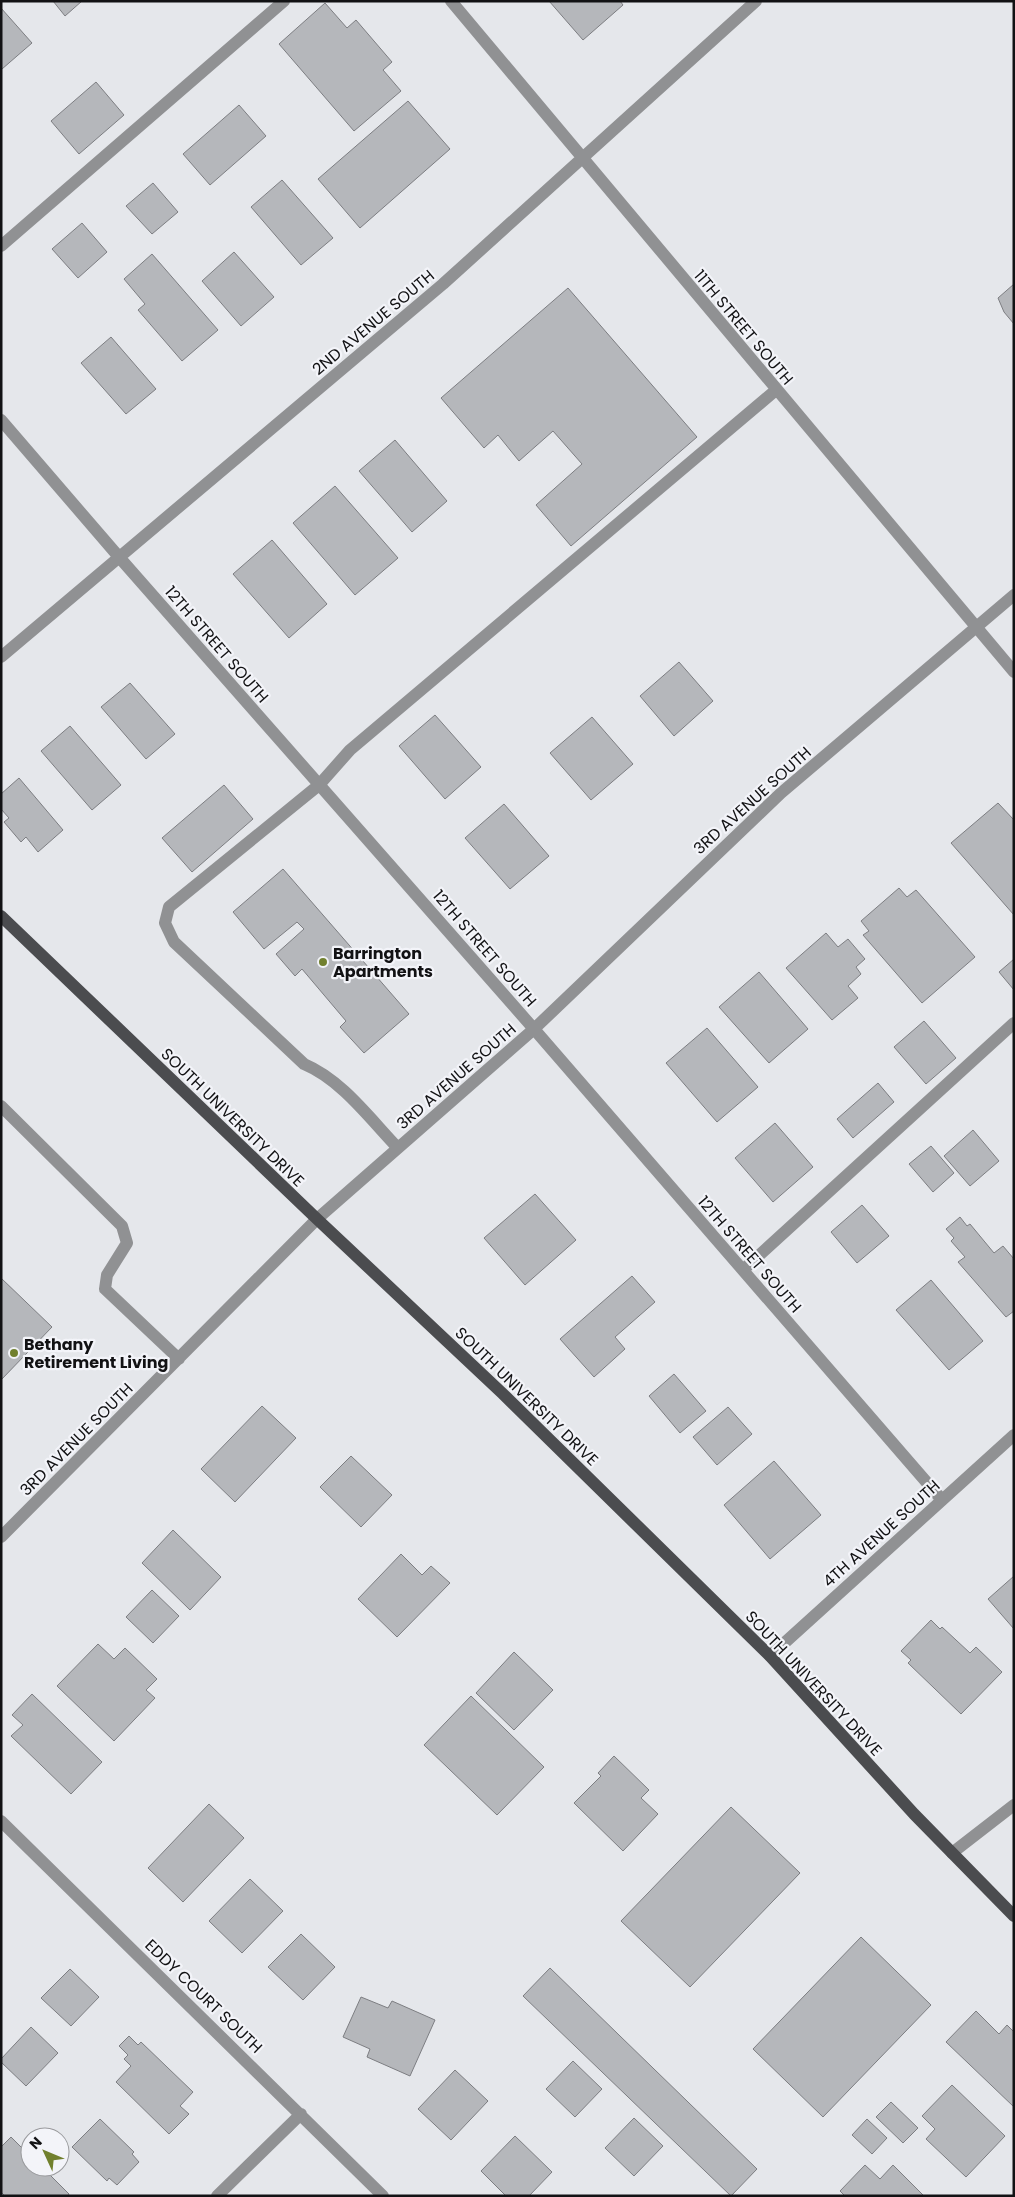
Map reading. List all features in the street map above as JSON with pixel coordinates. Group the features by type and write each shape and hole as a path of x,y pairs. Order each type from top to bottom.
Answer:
{"main road":[{"name":"SOUTH UNIVERSITY DRIVE","path":"1,916 317,1220 502,1393 770,1656 952,1853 1014,1916"}],"street":[{"path":"1,246 284,1"},
{"name":"11TH STREET SOUTH","path":"451,1 1014,672"},
{"name":"2ND AVENUE SOUTH","path":"1,657 436,290 756,1"},
{"path":"398,1148 342,1090 320,1070 304,1064 174,942 165,923 169,907 319,785 350,750 776,390"},
{"name":"12TH STREET SOUTH","path":"1,420 119,558 534,1029 942,1500"},
{"name":"3RD AVENUE SOUTH","path":"1,1537 317,1220 534,1029 781,794 1014,595"},
{"path":"743,1270 1014,1023"},
{"path":"1,1106 122,1226 127,1244 107,1275 105,1289 179,1359"},
{"name":"4TH AVENUE SOUTH","path":"770,1656 1014,1435"},
{"path":"952,1853 1014,1805"},
{"name":"EDDY COURT SOUTH","path":"1,1821 383,2196"},
{"path":"217,2196 301,2114"}],"building":[{"path":"53,1 82,1 65,16"},
{"path":"549,1 620,1 623,5 583,40"},
{"path":"325,3 347,28 356,20 392,62 383,70 401,91 354,131 279,44"},
{"path":"1,8 32,43 2,69 1,68"},
{"path":"96,82 124,115 79,154 51,121"},
{"path":"408,101 450,149 360,228 318,179"},
{"path":"239,105 266,136 210,185 183,154"},
{"path":"282,180 333,238 301,265 251,207"},
{"path":"153,183 178,212 152,234 126,206"},
{"path":"82,223 107,252 78,278 52,249"},
{"path":"234,252 274,297 241,326 202,281"},
{"path":"152,254 218,330 182,361 138,310 145,304 124,279"},
{"path":"1014,284 1014,324 1004,312 998,298"},
{"path":"568,288 697,437 571,546 536,505 582,464 553,431 519,461 498,435 484,448 441,398"},
{"path":"111,337 156,389 126,414 81,363"},
{"path":"395,440 447,501 412,532 359,471"},
{"path":"335,486 398,558 355,595 293,523"},
{"path":"272,540 327,604 289,638 233,574"},
{"path":"679,662 713,701 674,736 640,696"},
{"path":"130,683 175,734 146,759 101,707"},
{"path":"435,715 481,767 445,799 399,746"},
{"path":"592,717 633,764 591,800 550,753"},
{"path":"70,726 121,785 92,810 41,751"},
{"path":"19,778 63,830 38,852 26,837 21,842 4,822 9,818 1,809 1,794"},
{"path":"224,785 253,819 192,872 162,838"},
{"path":"998,803 1014,820 1014,915 951,843"},
{"path":"504,804 549,856 510,889 465,838"},
{"name":"Barrington Apartments","path":"283,869 409,1014 364,1053 340,1027 346,1021 302,969 295,976 276,954 304,929 297,922 264,949 233,912"},
{"path":"899,888 907,897 916,890 975,957 922,1003 863,935 869,931 861,921"},
{"path":"826,933 838,947 848,939 865,959 856,967 861,974 848,986 858,998 832,1020 786,968"},
{"path":"1014,959 1014,990 999,972"},
{"path":"759,972 808,1029 769,1063 719,1007"},
{"path":"924,1021 956,1058 926,1084 894,1047"},
{"path":"707,1028 758,1087 717,1122 666,1063"},
{"path":"878,1083 894,1102 853,1138 837,1119"},
{"path":"775,1123 813,1167 773,1202 735,1158"},
{"path":"973,1130 999,1161 970,1186 944,1156"},
{"path":"931,1146 954,1173 933,1192 909,1164"},
{"path":"535,1194 576,1240 525,1285 484,1238"},
{"path":"862,1205 889,1236 857,1263 831,1232"},
{"path":"960,1217 967,1226 970,1224 994,1253 1003,1246 1014,1259 1014,1311 1006,1317 958,1262 965,1257 951,1241 954,1238 946,1229"},
{"path":"632,1276 655,1302 615,1337 625,1349 594,1377 560,1339"},
{"name":"Bethany Retirement Living","path":"1,1278 52,1327 1,1380"},
{"path":"931,1280 983,1341 949,1370 896,1310"},
{"path":"674,1374 706,1411 680,1433 649,1396"},
{"path":"262,1406 296,1438 235,1502 201,1469"},
{"path":"728,1407 752,1434 717,1465 693,1437"},
{"path":"351,1456 392,1495 361,1527 320,1487"},
{"path":"774,1461 821,1515 770,1559 724,1505"},
{"path":"173,1530 221,1577 190,1610 142,1563"},
{"path":"401,1554 422,1575 431,1566 450,1583 397,1637 358,1599"},
{"path":"1014,1576 1014,1629 988,1599"},
{"path":"152,1590 179,1616 153,1643 126,1617"},
{"path":"931,1620 940,1629 942,1627 970,1653 976,1647 1002,1672 961,1714 908,1663 911,1660 901,1651"},
{"path":"98,1644 114,1659 125,1648 157,1679 146,1690 155,1698 114,1741 57,1686"},
{"path":"514,1652 553,1690 514,1730 476,1693"},
{"path":"32,1694 102,1762 71,1794 11,1736 23,1725 12,1715"},
{"path":"471,1696 544,1767 497,1815 424,1745"},
{"path":"614,1756 649,1790 641,1798 658,1814 623,1851 574,1803 601,1776 598,1773"},
{"path":"209,1804 244,1838 183,1902 148,1868"},
{"path":"731,1807 800,1873 690,1987 621,1921"},
{"path":"250,1879 283,1911 242,1953 209,1921"},
{"path":"301,1934 335,1967 303,2000 268,1967"},
{"path":"861,1937 931,2005 823,2117 753,2049"},
{"path":"550,1968 757,2169 731,2196 523,1996"},
{"path":"70,1969 99,1997 71,2026 41,1998"},
{"path":"361,1997 388,2008 392,2001 435,2020 410,2076 367,2057 370,2049 343,2037"},
{"path":"976,2011 999,2034 1007,2025 1014,2032 1014,2107 946,2042"},
{"path":"31,2027 58,2053 26,2086 1,2062 1,2059"},
{"path":"129,2036 138,2045 141,2042 193,2092 180,2106 189,2114 169,2134 116,2082 131,2066 124,2059 128,2055 119,2046"},
{"path":"573,2061 602,2089 575,2117 546,2089"},
{"path":"455,2070 488,2101 451,2140 418,2109"},
{"path":"952,2085 1005,2136 966,2177 926,2139 935,2129 922,2116"},
{"path":"891,2102 918,2128 903,2143 876,2117"},
{"path":"634,2118 663,2146 634,2176 605,2148"},
{"path":"100,2119 134,2152 132,2154 139,2162 117,2185 109,2178 107,2181 72,2147"},
{"path":"867,2119 887,2138 872,2154 852,2135"},
{"path":"515,2136 552,2172 529,2196 506,2196 481,2171"},
{"path":"11,2137 20,2146 20,2177 52,2177 69,2194 68,2196 5,2196 1,2192 1,2147"},
{"path":"865,2165 880,2179 893,2165 924,2196 845,2196 840,2191"}],"place":[{"name":"Barrington Apartments","path":"323,962"},
{"name":"Bethany Retirement Living","path":"14,1353"}]}
